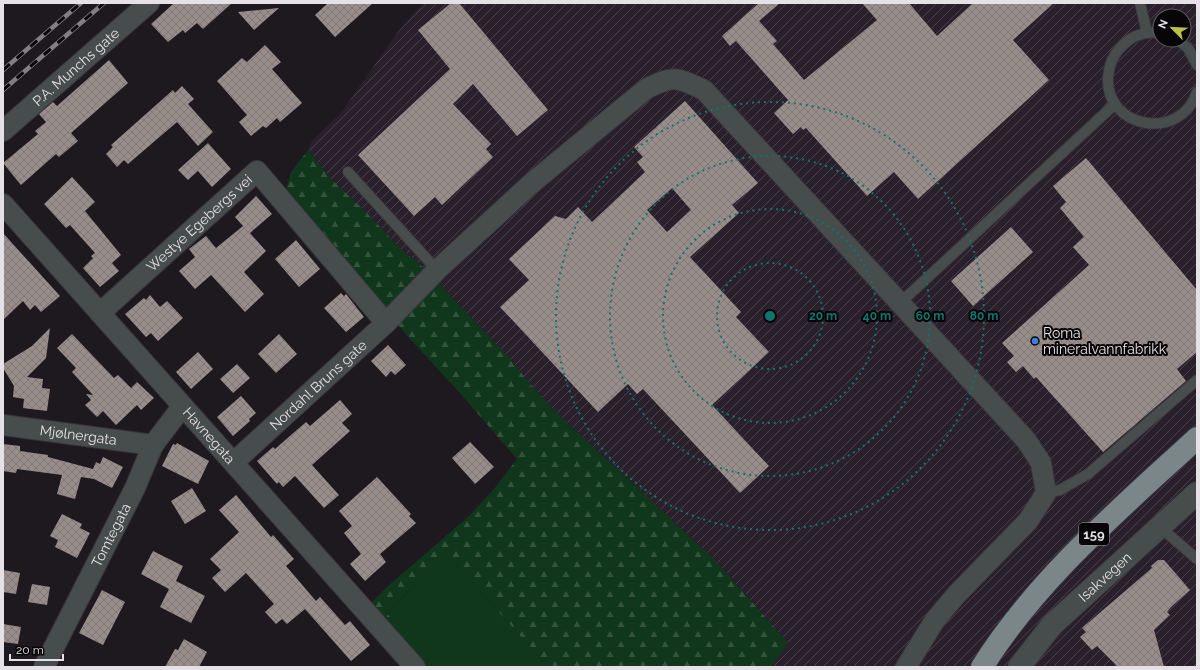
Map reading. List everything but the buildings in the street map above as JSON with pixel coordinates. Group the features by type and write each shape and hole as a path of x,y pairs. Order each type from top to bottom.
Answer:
{"highway":[{"name":"159","path":"982,667 1025,606 1107,521 1197,438"}],"street":[{"name":"P.A. Munchs gate","path":"3,131 149,3"},
{"name":"Nordahl Bruns gate","path":"234,462 386,323 437,270 533,182 646,89 664,81 680,79 704,90 1026,440 1041,463 1046,493"},
{"name":"Westye Egebergs vei","path":"100,313 257,171 386,323"},
{"name":"Havnegata","path":"3,204 182,407 234,462 415,667"},
{"name":"Tomtegata","path":"44,667 135,488 153,445 182,407"},
{"name":"Mjølnergata","path":"3,425 153,445"},
{"path":"906,667 935,620 957,594 1028,521 1046,493"},
{"name":"Isakvegen","path":"1019,667 1052,625 1197,493"}],"lane":[{"path":"1140,3 1147,33"},
{"path":"1152,33 1147,33 1126,42 1112,60 1108,71 1108,82 1115,104 1132,119 1143,123 1166,123 1184,112 1191,105 1197,92"},
{"path":"1188,48 1197,65"},
{"path":"900,303 1115,104"},
{"path":"348,172 437,270"},
{"path":"1046,493 1060,490 1088,474 1197,380"},
{"path":"1160,527 1197,559"}],"shaded area":[{"path":"423,3 1197,3 1197,667 771,667 787,643 715,560 557,413 504,352 453,298 425,269 400,248 365,211 332,180 308,150 312,141 341,113 397,33"}],"green space":[{"path":"308,150 332,180 365,211 400,248 425,269 453,298 504,352 557,413 715,560 788,643 771,667 548,667 449,556 386,612 435,667 413,667 370,604 388,586 469,516 494,489 517,459 460,393 410,339 285,192 291,172"},
{"path":"449,556 548,667 435,667 386,612"}],"railway":[{"path":"3,70 81,3"},
{"path":"3,90 104,3"}],"place":[{"name":"Roma mineralvannfabrikk","path":"1035,341"}]}
